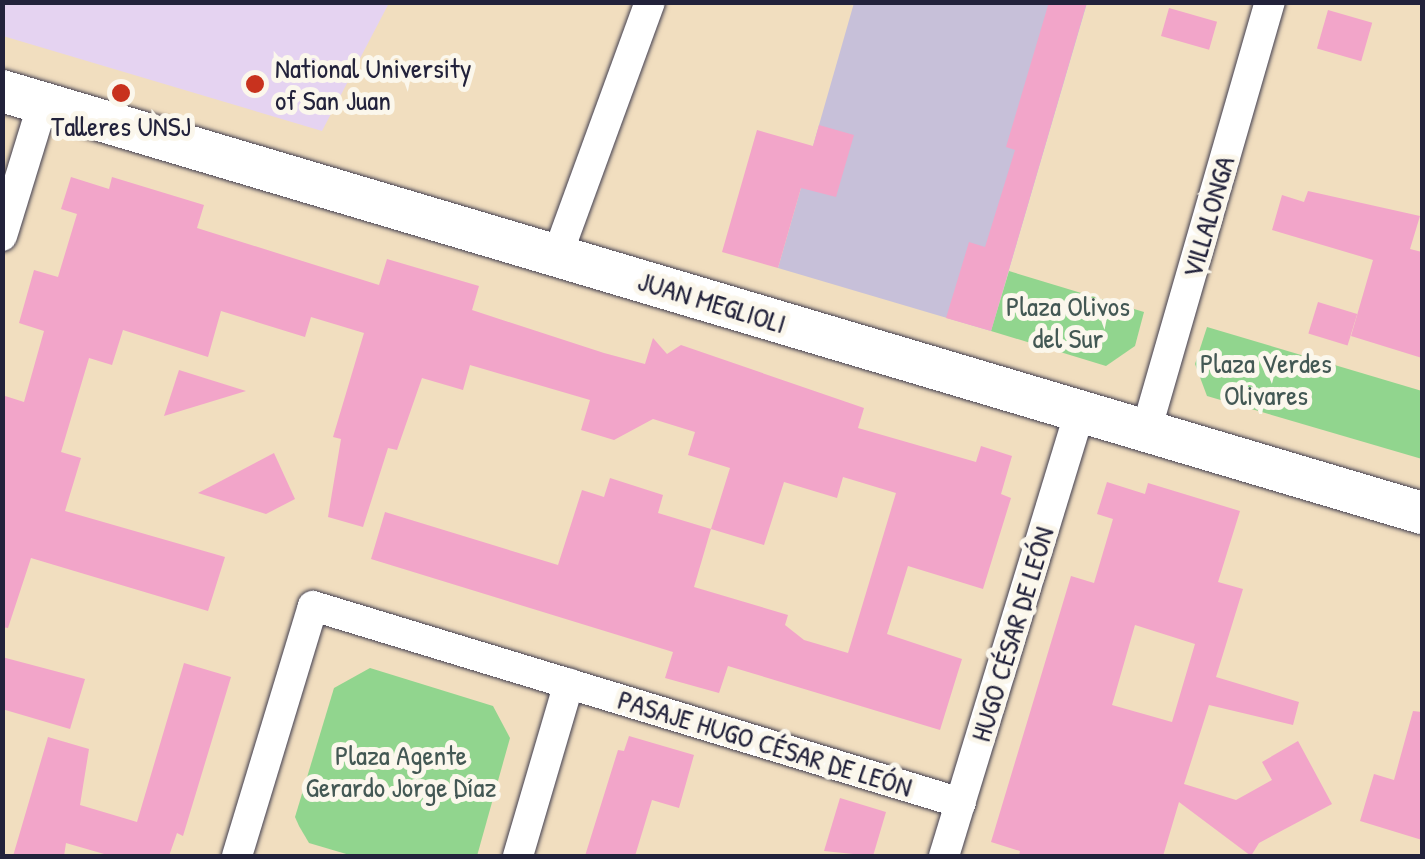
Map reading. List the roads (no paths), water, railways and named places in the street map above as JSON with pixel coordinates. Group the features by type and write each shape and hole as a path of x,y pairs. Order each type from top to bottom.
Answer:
{"main road":[{"name":"JUAN MEGLIOLI","path":"2,91 1422,513"}],"street":[{"path":"557,256 650,2"},
{"name":"VILLALONGA","path":"1146,431 1270,2"},
{"path":"2,236 43,103"},
{"name":"HUGO CÉSAR DE LEÓN","path":"944,856 1080,411"},
{"name":"PASAJE HUGO CÉSAR DE LEÓN","path":"237,856 313,606 961,803"},
{"path":"518,856 569,684"}],"place":[{"name":"National University of San Juan","path":"255,84"},
{"name":"Talleres UNSJ","path":"121,93"}],"park label":[{"name":"Plaza Olivos del Sur","path":"1068,322"},
{"name":"Plaza Verdes Olivares","path":"1266,379"},
{"name":"Plaza Agente Gerardo Jorge Díaz","path":"401,771"}]}
